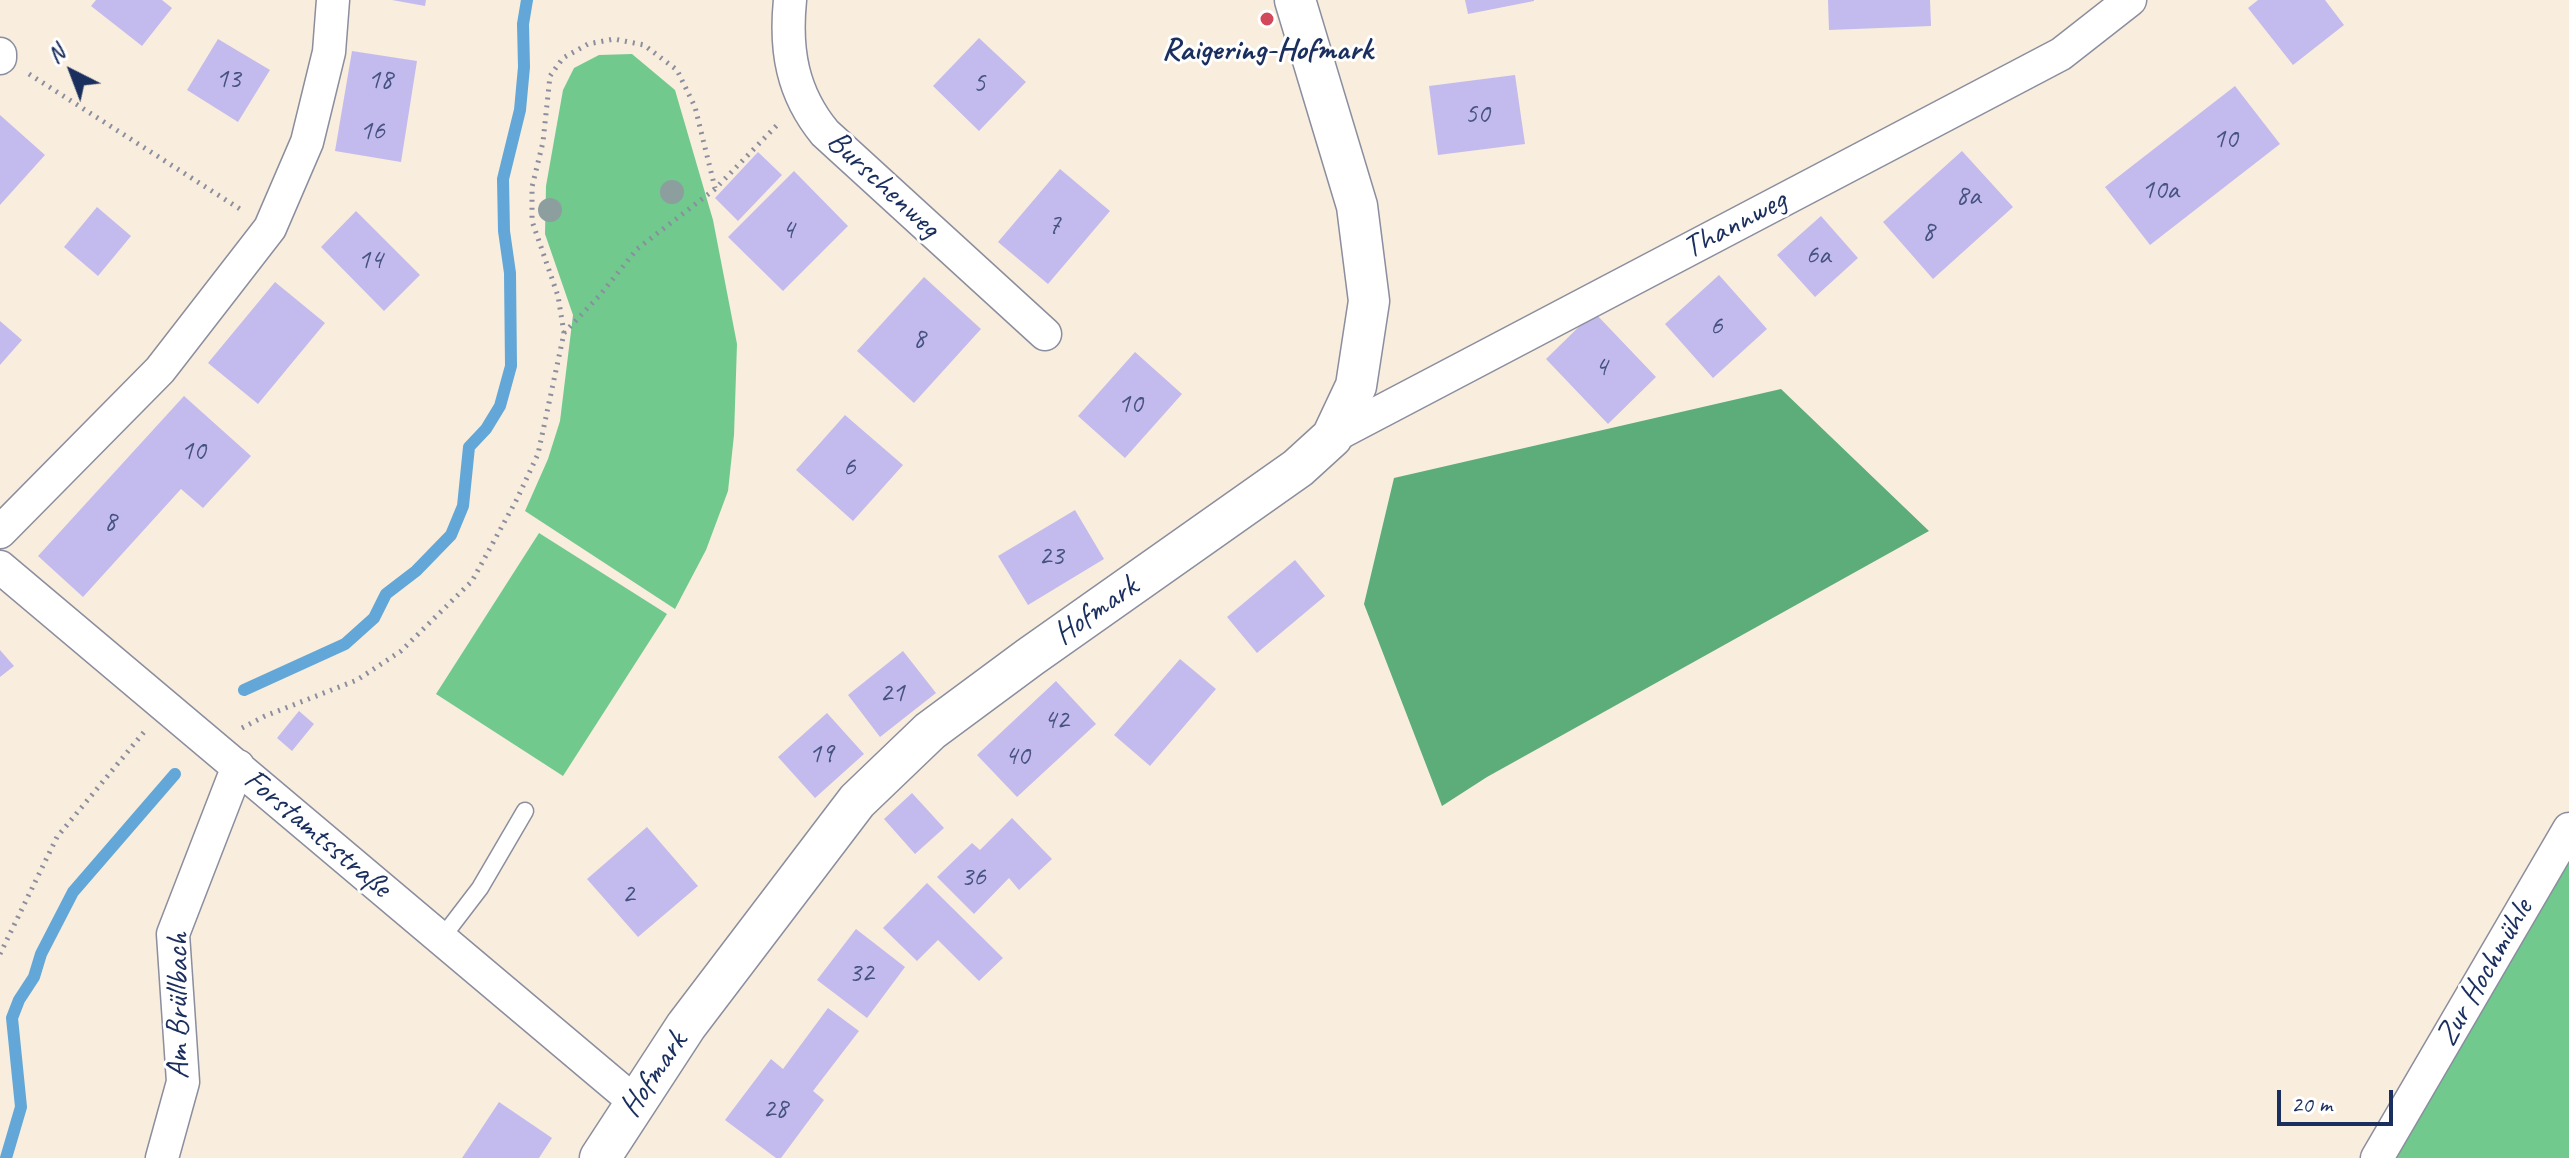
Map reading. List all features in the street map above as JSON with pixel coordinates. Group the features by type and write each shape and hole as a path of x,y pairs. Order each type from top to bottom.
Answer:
{"street":[{"path":"0,532 160,370 270,228 307,142 329,52 333,0"},
{"name":"Burschenweg","path":"790,0 787,37 793,73 802,99 825,133 1045,334"},
{"name":"Thannweg","path":"1332,437 2061,54 2130,0"},
{"name":"Hofmark","path":"600,1158 686,1026 857,801 930,731 1298,468 1332,437 1356,386 1369,301 1357,206 1294,1"},
{"name":"Forstamtsstraße","path":"0,567 635,1102"},
{"name":"Am Brüllbach","path":"162,1158 183,1082 173,934 229,760"},
{"name":"Zur Hochmühle","path":"2377,1158 2569,829"}],"lane":[{"path":"441,939 480,888 525,811"}],"path":[{"path":"229,760 239,729 357,680 401,651 472,581 517,499 538,454 564,333 558,296 532,221 532,187 548,111 550,76 563,58 588,44 614,39 644,45 677,70 695,107 715,189"},
{"path":"1,56 270,228"},
{"path":"564,333 637,249 715,189 802,99"},
{"path":"0,954 57,837 116,763 167,707"}],"green space":[{"path":"632,54 675,90 713,220 737,344 734,435 728,491 706,550 675,609 525,511 548,459 560,421 573,315 545,234 546,186 563,90 574,68 599,55"},
{"path":"1781,389 1929,531 1487,777 1442,806 1364,604 1394,478"},
{"path":"539,533 667,614 563,776 436,694"},
{"path":"2569,850 2569,1158 2377,1158"}],"building":[{"path":"96,0 162,0 172,8 142,46 91,6"},
{"path":"392,0 426,0 425,6"},
{"path":"1465,0 1534,0 1534,1 1468,14"},
{"path":"1828,0 1930,0 1931,26 1829,30"},
{"path":"2258,0 2325,0 2344,25 2293,65 2248,8"},
{"path":"979,38 1026,82 979,131 933,86"},
{"path":"218,39 270,70 238,122 187,90"},
{"path":"352,51 417,61 401,162 335,151"},
{"path":"1515,75 1525,144 1438,155 1429,86"},
{"path":"2235,86 2280,144 2150,245 2105,187"},
{"path":"0,115 45,155 0,205"},
{"path":"1962,151 2013,207 1933,279 1883,222"},
{"path":"758,152 782,175 738,221 715,198"},
{"path":"1060,169 1110,211 1048,284 998,242"},
{"path":"794,171 848,226 783,291 728,237"},
{"path":"97,207 131,236 98,276 64,247"},
{"path":"356,211 420,275 384,311 321,247"},
{"path":"1821,216 1858,258 1815,297 1777,255"},
{"path":"1719,275 1767,329 1713,378 1665,324"},
{"path":"924,277 981,329 914,403 857,351"},
{"path":"275,282 325,323 258,404 208,363"},
{"path":"1594,312 1656,377 1608,424 1546,359"},
{"path":"0,321 22,340 0,365"},
{"path":"1135,352 1182,394 1125,458 1078,416"},
{"path":"184,396 251,456 203,508 181,489 83,597 38,556"},
{"path":"845,415 903,465 853,521 796,470"},
{"path":"1075,510 1104,559 1028,605 998,556"},
{"path":"1295,560 1325,596 1257,653 1227,617"},
{"path":"0,650 14,666 0,677"},
{"path":"903,651 936,693 880,737 848,695"},
{"path":"1180,659 1216,689 1150,766 1114,735"},
{"path":"1056,681 1096,724 1017,797 977,755"},
{"path":"299,711 314,724 292,751 277,738"},
{"path":"827,713 864,754 815,798 778,757"},
{"path":"912,793 944,828 915,854 884,819"},
{"path":"1012,818 1052,859 1019,890 1009,878 974,914 937,877 972,843 980,850"},
{"path":"647,827 698,886 638,937 587,879"},
{"path":"927,883 1003,958 979,981 938,940 917,961 883,928"},
{"path":"856,929 905,967 867,1018 817,980"},
{"path":"828,1008 859,1031 813,1091 824,1100 781,1158 776,1158 725,1120 771,1059 783,1069"},
{"path":"499,1102 552,1138 539,1158 462,1158"}],"waterway":[{"path":"244,690 345,644 374,618 386,594 416,571 451,535 463,506 469,447 486,429 500,406 511,366 510,273 504,231 503,179 520,110 524,67 523,24 527,0"},
{"path":"6,1158 21,1107 12,1018 19,1000 34,977 41,954 73,892 175,774"}],"place":[{"name":"Raigering-Hofmark","path":"1267,19"}]}
